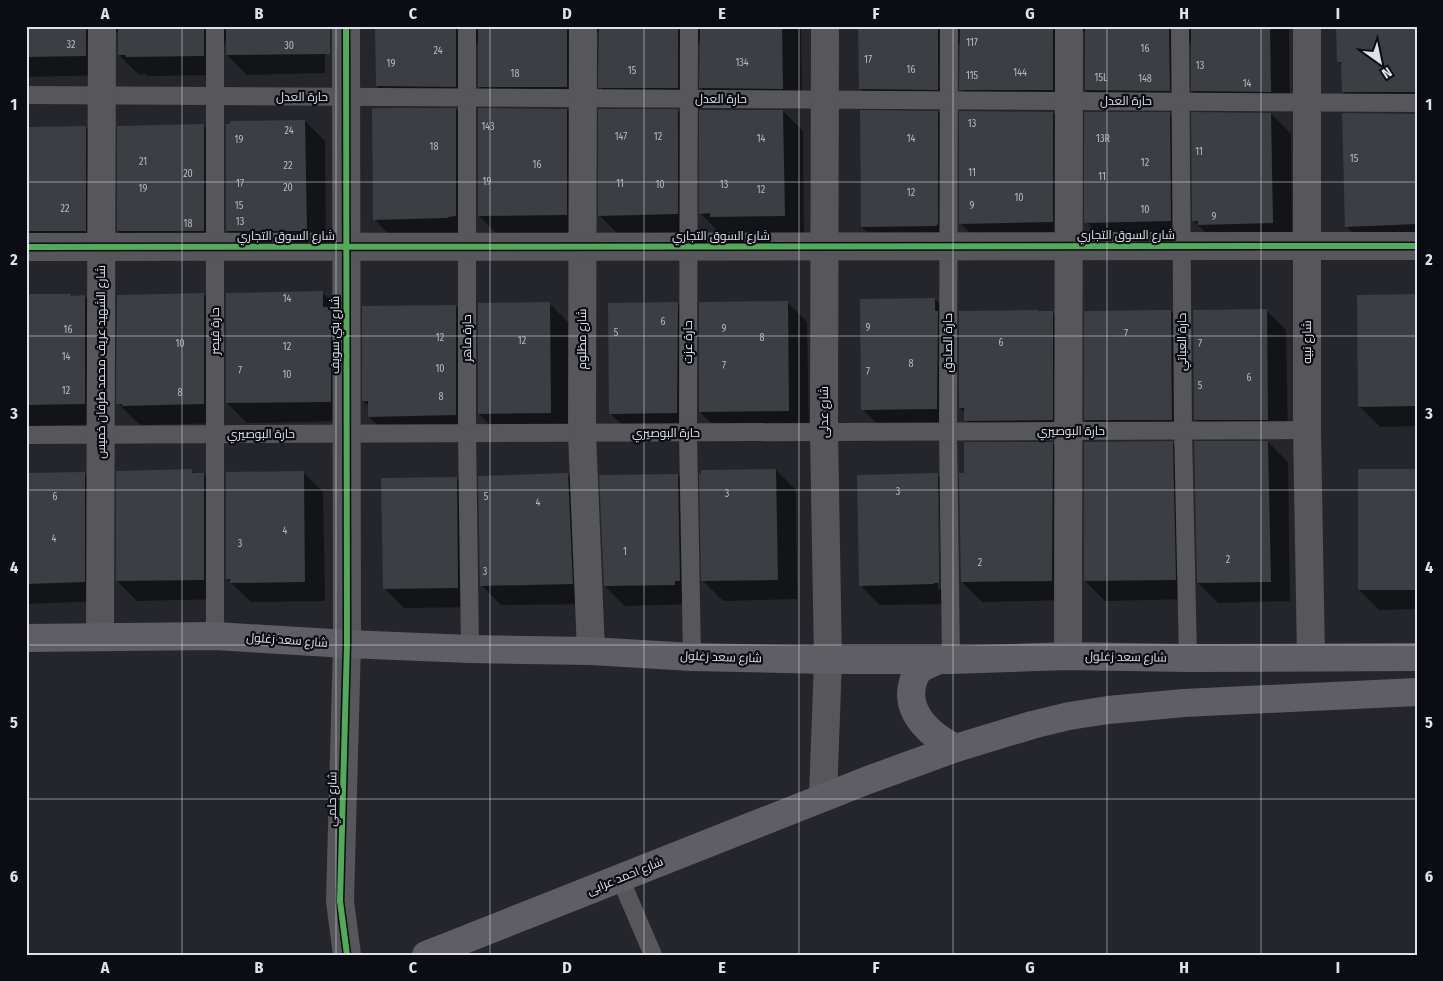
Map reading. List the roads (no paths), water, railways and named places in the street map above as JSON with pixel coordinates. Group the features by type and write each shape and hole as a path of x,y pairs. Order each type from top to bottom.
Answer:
{"main road":[{"name":"شارع سعد زغلول","path":"26,638 215,636 470,649 828,660 945,660 1068,656 1188,658 1417,657"},
{"path":"945,660 918,672 914,679 910,696 916,713 926,728 940,740 956,748"},
{"path":"823,797 956,748 1060,718 1108,710 1184,703 1417,692"},
{"name":"شارع احمد عرابى","path":"426,955 823,797"}],"street":[{"name":"شارع الشهيد عريف محمد طرفان خميس","path":"100,637 102,26"},
{"name":"شارع بني سويف","path":"346,26 347,644"},
{"name":"شارع مظلوم","path":"583,26 582,433 591,652"},
{"name":"شارع عدلى","path":"823,797 828,660 824,432 825,26"},
{"path":"1068,656 1069,26"},
{"name":"شارع نبيه","path":"1307,26 1306,430 1310,657"},
{"name":"شارع السوق التجاري","path":"26,247 1417,246"},
{"name":"شارع حلمي","path":"347,644 340,901 347,955"}],"lane":[{"name":"حارة قيصر","path":"215,26 215,636"},
{"name":"حارة ماهر","path":"467,26 467,433 470,649"},
{"name":"حارة عزت","path":"689,26 688,433 692,657"},
{"name":"حارة الصادق","path":"945,660 948,432 949,26"},
{"name":"حارة العباتي","path":"1180,26 1183,430 1188,658"},
{"name":"حارة العدل","path":"26,96 1417,103"},
{"name":"حارة البوصيري","path":"26,435 1306,430"},
{"path":"620,878 653,955"}]}
